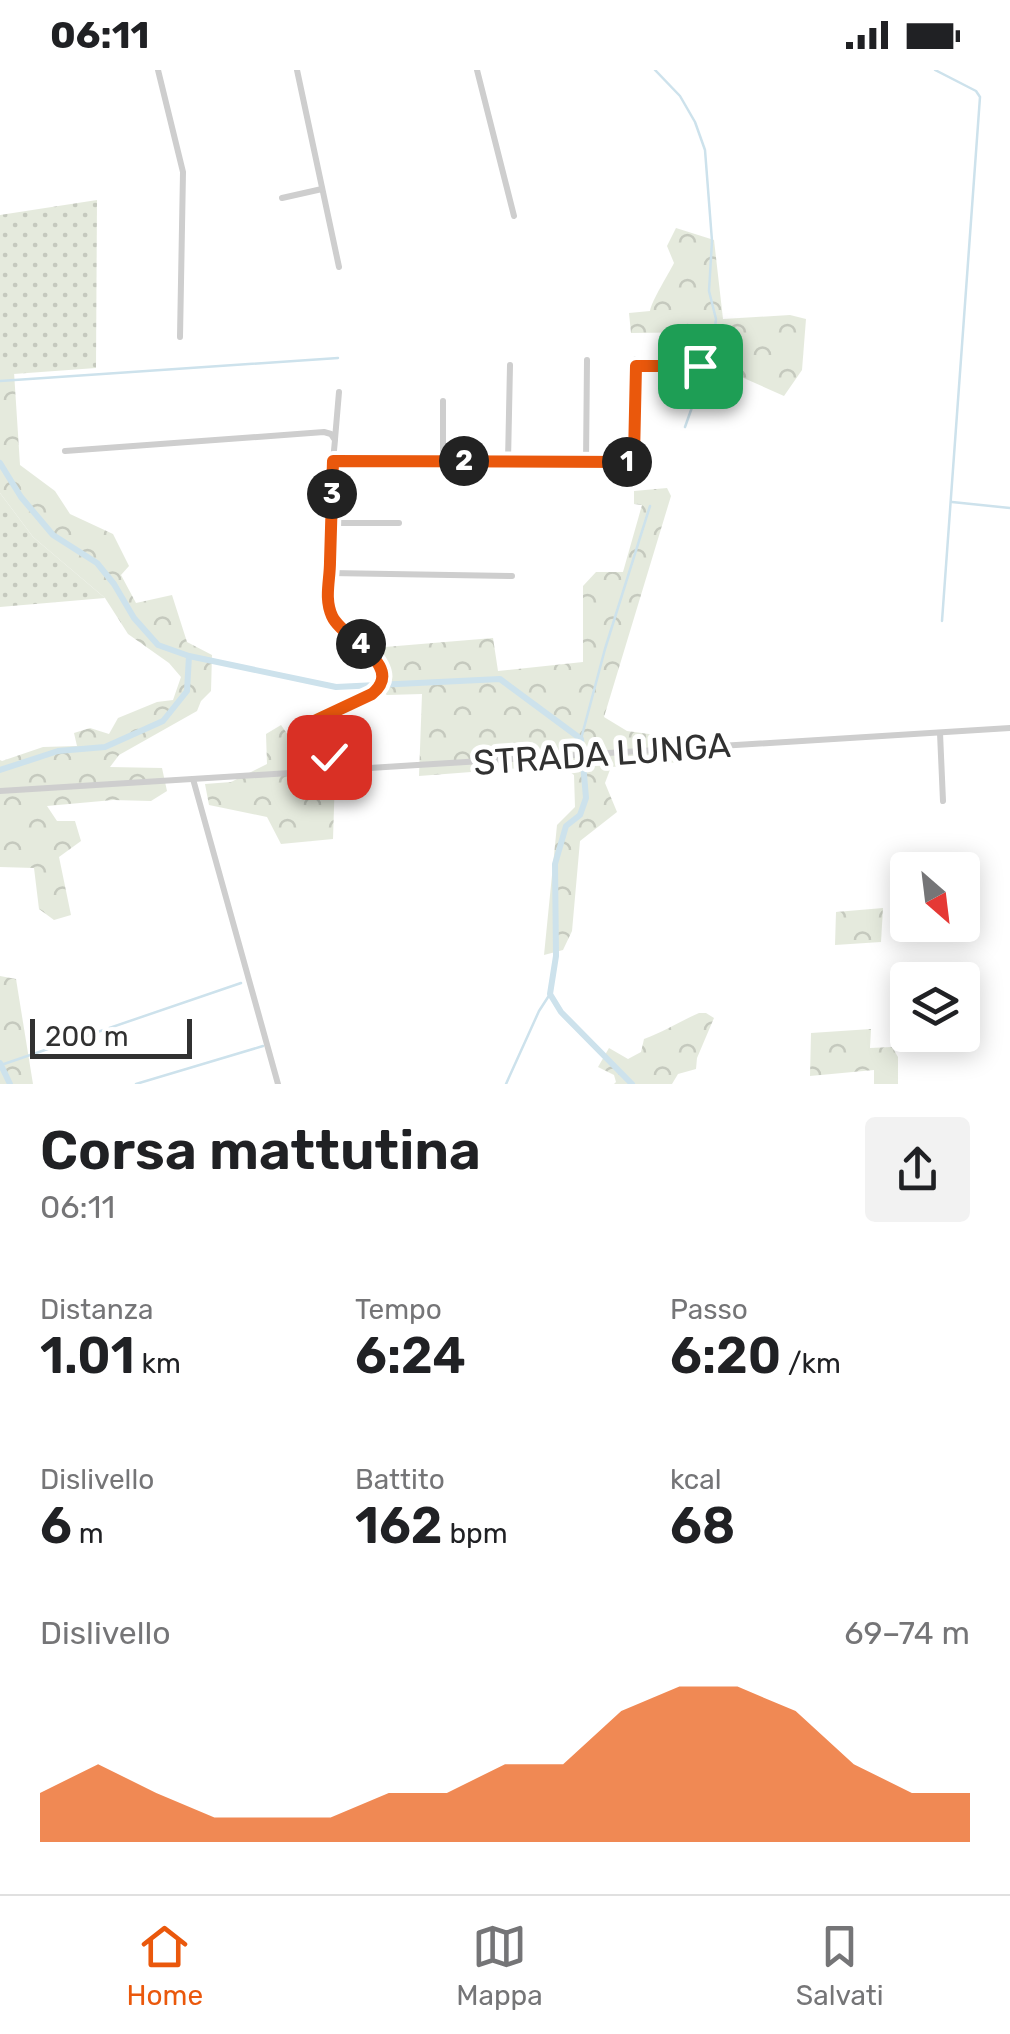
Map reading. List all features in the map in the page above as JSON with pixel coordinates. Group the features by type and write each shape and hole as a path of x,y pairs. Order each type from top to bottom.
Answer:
{"street":[{"path":"158,70 183,169 180,338"},
{"path":"298,70 339,267"},
{"path":"477,70 514,216"},
{"path":"282,198 322,189"},
{"path":"586,462 588,360"},
{"path":"333,461 628,462 634,458 636,363 700,366"},
{"path":"508,461 510,365"},
{"path":"338,770 307,734 306,725 378,689 382,680 380,666 373,656 335,622 328,599 339,392"},
{"path":"443,401 443,461"},
{"path":"65,450 321,432 335,440"},
{"path":"331,523 399,524"},
{"path":"330,573 512,576"},
{"name":"STRADA LUNGA","path":"0,791 1010,728"},
{"path":"940,732 943,801"},
{"path":"193,779 278,1084"}],"green space":[{"path":"97,200 96,368 0,375 0,215"},
{"path":"676,228 714,240 723,319 790,315 806,319 802,370 784,396 703,360 711,332 631,333 629,313 650,311 674,263 667,246"},
{"path":"0,371 14,372 20,465 55,491 70,514 113,534 129,566 121,575 136,603 172,595 187,642 212,655 211,691 197,711 119,755 110,767 162,768 167,791 151,801 47,806 57,821 75,821 81,841 59,857 71,915 54,920 39,909 34,868 0,867 0,760 43,747 77,746 74,733 90,728 109,734 118,718 157,702 173,700 181,677 169,663 128,634 105,598 33,537 0,493"},
{"path":"667,488 671,496 604,717 627,731 678,738 680,762 611,767 605,783 617,812 580,841 572,931 563,950 544,955 557,825 575,807 574,775 561,765 419,776 422,694 382,692 390,673 373,648 493,638 498,671 583,662 583,586 596,572 623,572 642,505 634,504 634,491"},
{"path":"0,493 33,537 105,598 0,607"},
{"path":"281,725 302,755 335,776 333,839 281,844 267,817 209,805 205,784 231,782 267,764 266,734"},
{"path":"883,908 881,942 835,945 836,912"},
{"path":"0,976 16,979 33,1084 0,1084"},
{"path":"699,1013 714,1018 696,1069 678,1074 672,1084 614,1084 614,1075 598,1067 609,1048 628,1059 641,1052 644,1039"},
{"path":"871,1029 870,1048 890,1047 890,1052 898,1057 898,1084 874,1084 874,1070 810,1076 811,1033"}],"waterway":[{"path":"655,70 680,96 705,150 712,241 709,291 716,319 712,351 685,427"},
{"path":"935,70 976,91 980,97 942,621"},
{"path":"0,381 338,358"},
{"path":"0,463 21,497 53,535 97,563 134,618 158,645 189,656 187,691 163,721 105,747 58,751 0,770"},
{"path":"952,502 1010,508"},
{"path":"581,739 650,506"},
{"path":"189,656 336,687 500,679 581,739 586,798 580,815 566,826 555,864 556,956 550,994 561,1012 632,1084"},
{"path":"1,1065 241,983"},
{"path":"506,1084 550,994"},
{"path":"136,1084 263,1046"},
{"path":"0,1063 10,1084"}],"route":[{"path":"329,757 307,734 306,725 372,694 382,680 377,662 338,626 328,602 333,461 630,462 634,458 636,366 700,366"}]}
